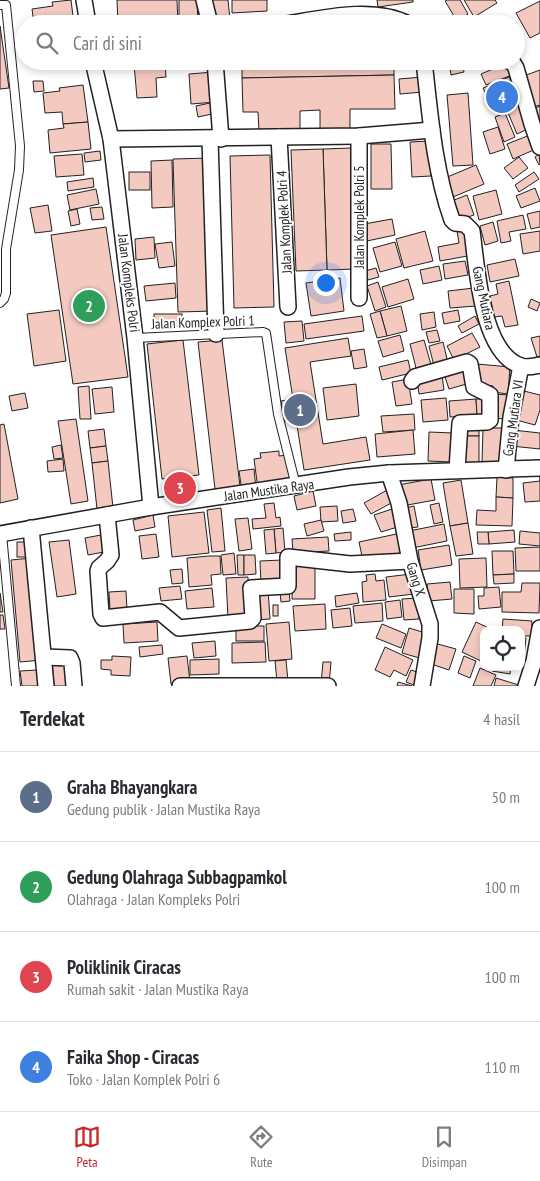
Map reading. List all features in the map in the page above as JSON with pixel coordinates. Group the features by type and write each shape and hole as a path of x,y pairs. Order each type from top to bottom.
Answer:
{"street":[{"path":"84,0 86,15"},
{"path":"204,0 208,15"},
{"name":"Jalan Kompleks Polri","path":"95,70 111,139 135,338 151,507"},
{"path":"215,70 216,334"},
{"path":"111,139 359,136 432,130 425,70"},
{"path":"517,70 540,147"},
{"name":"Gang Mutiara","path":"432,130 449,212 454,222 465,224 472,231 486,322 495,344 504,355 521,366"},
{"name":"Jalan Komplek Polri 5","path":"359,136 359,298"},
{"name":"Jalan Komplek Polri 4","path":"279,137 288,307"},
{"path":"412,381 415,378 468,362 474,387 490,395 490,420 487,422 460,423 457,470"},
{"path":"521,366 540,365"},
{"name":"Gang Mutiara VI","path":"506,470 511,417 521,366"},
{"name":"Jalan Mustika Raya","path":"1,534 151,507 388,473 540,468"},
{"name":"Gang X","path":"388,473 398,503 410,561 430,624 430,638 422,686"},
{"path":"107,515 111,555 98,571 101,614 103,618 160,612 178,628 250,621 253,618 251,588 288,586 288,556 350,564 410,561"},
{"path":"31,528 46,686"},
{"path":"526,686 534,661 540,628"},
{"path":"44,657 70,658 74,686"},
{"path":"180,686 321,686"}],"lane":[{"path":"0,303 6,293 6,249 19,170 20,146 4,3"},
{"name":"Jalan Komplex Polri 1","path":"135,338 263,332 267,336 278,414 296,486"},
{"path":"1,534 16,686"}],"building":[{"path":"71,0 73,15 33,15 32,9 53,6 52,2"},
{"path":"117,0 177,0 178,15 118,15"},
{"path":"179,0 197,0 198,15 179,15"},
{"path":"212,0 228,0 230,15 213,15"},
{"path":"232,0 267,0 267,11 232,13"},
{"path":"377,0 413,0 413,2 378,7"},
{"path":"460,0 468,14 453,15 445,1"},
{"path":"464,0 495,0 497,3 477,15 473,15"},
{"path":"540,1 540,33 530,38 525,29 525,15 517,15 516,13"},
{"path":"0,26 9,88 0,89"},
{"path":"135,70 166,70 166,77 156,78 157,97 137,98"},
{"path":"242,70 394,70 394,75 242,78"},
{"path":"450,70 464,70 464,72 451,75"},
{"path":"490,70 510,70 512,75 486,85 481,74"},
{"path":"540,70 540,105 533,107 521,77"},
{"path":"214,72 216,102 191,104 189,74"},
{"path":"394,75 395,109 350,109 350,129 320,129 320,110 300,111 300,131 259,132 258,112 243,112 242,78"},
{"path":"422,77 423,92 400,94 399,79"},
{"path":"509,77 512,83 486,94 483,88"},
{"path":"33,81 43,81 44,91 34,92"},
{"path":"512,83 519,100 493,111 486,94"},
{"path":"83,85 88,122 63,124 62,112 45,113 43,93 60,91 59,88"},
{"path":"468,93 473,165 453,166 447,95"},
{"path":"210,103 212,114 198,117 196,106"},
{"path":"518,103 528,129 517,134 506,108"},
{"path":"540,106 540,123 536,125 530,110"},
{"path":"505,113 515,137 504,142 495,117"},
{"path":"88,122 91,149 50,153 48,130 64,128 63,124"},
{"path":"498,127 505,149 490,154 483,132"},
{"path":"530,135 536,149 513,159 507,144"},
{"path":"429,141 431,176 412,177 410,142"},
{"path":"371,144 391,144 392,189 371,189"},
{"path":"351,148 355,269 327,270 323,149"},
{"path":"323,149 327,270 296,271 291,150"},
{"path":"100,151 101,160 85,162 84,153"},
{"path":"82,154 84,175 56,177 54,156"},
{"path":"539,154 540,164 539,165 535,157"},
{"path":"270,155 274,307 234,308 230,156"},
{"path":"519,157 528,168 513,179 504,168"},
{"path":"210,158 214,311 178,312 173,159"},
{"path":"172,160 173,207 152,208 151,161"},
{"path":"476,165 484,184 453,197 445,178"},
{"path":"129,172 150,172 150,190 129,190"},
{"path":"534,172 539,179 519,192 515,185"},
{"path":"93,178 94,187 68,191 67,182"},
{"path":"535,188 540,201 521,208 516,196"},
{"path":"96,189 99,204 70,210 67,195"},
{"path":"496,190 502,214 479,220 473,196"},
{"path":"467,195 474,215 456,221 449,202"},
{"path":"48,205 52,231 35,233 30,208"},
{"path":"102,207 104,219 92,220 90,208"},
{"path":"77,209 80,224 71,226 68,211"},
{"path":"540,211 540,227 531,229 527,214"},
{"path":"523,215 526,229 509,232 511,241 501,243 497,221"},
{"path":"392,219 395,235 367,241 364,224"},
{"path":"493,222 498,241 485,245 480,226"},
{"path":"106,227 128,377 73,384 51,235"},
{"path":"467,229 473,255 440,261 438,247 459,243 457,231"},
{"path":"425,231 433,261 404,268 396,239"},
{"path":"540,231 540,251 523,254 520,234"},
{"path":"154,237 155,258 136,260 135,239"},
{"path":"172,242 175,266 159,268 155,244"},
{"path":"395,242 402,266 380,272 373,248"},
{"path":"515,259 519,276 490,282 487,265"},
{"path":"465,261 468,275 445,279 443,264"},
{"path":"439,266 442,280 423,284 420,270"},
{"path":"376,268 379,277 368,280 365,271"},
{"path":"340,278 344,311 311,316 306,283"},
{"path":"408,279 414,299 388,307 382,287"},
{"path":"509,281 518,325 505,327 502,316 494,317 490,296 498,294 496,284"},
{"path":"378,282 386,307 375,311 367,286"},
{"path":"175,283 176,298 146,301 144,286"},
{"path":"474,288 476,306 450,308 448,291"},
{"path":"531,299 540,303 537,311 528,307"},
{"path":"401,306 407,331 387,336 380,311"},
{"path":"59,310 66,361 34,366 27,314"},
{"path":"458,310 460,321 444,324 442,313"},
{"path":"380,311 387,336 377,338 370,314"},
{"path":"434,312 436,327 422,330 420,314"},
{"path":"154,314 182,314 182,326 154,326"},
{"path":"362,316 364,331 306,339 304,324"},
{"path":"475,316 479,324 462,333 458,326"},
{"path":"302,321 304,341 286,343 284,322"},
{"path":"437,330 440,341 429,343 426,332"},
{"path":"472,333 480,347 454,360 447,346"},
{"path":"400,335 404,351 383,357 378,341"},
{"path":"540,336 540,356 537,357 531,338"},
{"path":"348,338 351,356 310,362 323,444 366,437 370,460 304,470 296,419 284,421 281,401 293,399 285,348"},
{"path":"183,340 199,475 162,479 147,344"},
{"path":"222,340 240,486 215,489 198,342"},
{"path":"424,340 432,368 417,372 410,344"},
{"path":"443,342 448,363 434,366 429,346"},
{"path":"364,349 367,367 354,369 351,351"},
{"path":"408,360 411,373 382,380 379,367"},
{"path":"477,364 510,367 508,394 493,392 493,386 475,384"},
{"path":"465,367 470,383 449,389 444,374"},
{"path":"442,375 444,390 419,394 417,379"},
{"path":"408,379 412,404 396,406 392,382"},
{"path":"356,384 359,416 327,420 323,388"},
{"path":"89,386 91,419 80,419 78,387"},
{"path":"112,387 114,412 95,414 92,389"},
{"path":"524,391 540,395 540,410 535,425 516,420"},
{"path":"25,393 28,408 12,411 9,396"},
{"path":"494,394 508,395 506,419 492,418"},
{"path":"446,398 448,420 423,422 421,400"},
{"path":"476,399 477,415 450,417 449,401"},
{"path":"476,399 487,399 488,415 477,415"},
{"path":"414,414 415,430 383,432 381,416"},
{"path":"76,419 88,501 71,504 58,421"},
{"path":"4,424 18,499 0,503 0,425"},
{"path":"465,425 479,425 479,436 465,436"},
{"path":"483,428 504,428 503,463 482,462"},
{"path":"104,429 106,446 90,448 88,431"},
{"path":"413,430 415,454 377,457 375,434"},
{"path":"513,430 540,433 540,449 511,446"},
{"path":"429,432 453,433 452,462 428,461"},
{"path":"465,436 479,436 479,463 465,463"},
{"path":"61,445 63,458 54,459 52,447"},
{"path":"106,446 108,461 92,463 90,448"},
{"path":"279,451 279,456 287,455 291,485 258,489 254,459 261,458 260,453"},
{"path":"63,459 64,471 48,472 47,461"},
{"path":"108,461 113,508 97,509 92,463"},
{"path":"254,469 256,489 242,491 239,471"},
{"path":"189,476 192,496 170,499 167,480"},
{"path":"497,477 513,478 513,498 496,497"},
{"path":"431,479 435,500 402,506 398,485"},
{"path":"461,480 468,523 450,526 443,483"},
{"path":"540,481 540,501 525,502 523,483"},
{"path":"389,489 395,501 371,514 364,503"},
{"path":"313,491 316,506 297,510 294,496"},
{"path":"496,497 513,498 512,526 476,525 477,510 496,511"},
{"path":"274,503 276,518 280,517 281,526 253,529 252,519 266,518 264,504"},
{"path":"439,503 443,522 434,524 430,505"},
{"path":"337,506 338,521 321,522 320,507"},
{"path":"414,506 418,527 409,528 405,508"},
{"path":"221,508 225,551 212,552 207,510"},
{"path":"395,508 401,526 381,532 374,515"},
{"path":"353,509 356,521 343,523 341,511"},
{"path":"204,512 209,553 172,557 168,516"},
{"path":"153,515 155,527 135,531 133,520"},
{"path":"248,518 252,549 239,551 235,519"},
{"path":"321,520 324,531 307,536 304,524"},
{"path":"468,523 473,554 456,556 450,526"},
{"path":"444,524 447,541 412,548 409,531"},
{"path":"283,528 285,552 276,553 274,529"},
{"path":"274,529 276,553 266,554 264,530"},
{"path":"514,530 515,542 489,544 488,532"},
{"path":"520,531 540,533 540,546 519,544"},
{"path":"351,532 351,540 335,541 334,534"},
{"path":"477,532 488,532 489,544 478,544"},
{"path":"401,533 405,552 363,561 359,542"},
{"path":"156,534 159,557 142,559 139,536"},
{"path":"101,535 104,552 88,555 85,538"},
{"path":"328,537 329,551 293,553 292,539"},
{"path":"69,540 76,594 57,597 49,542"},
{"path":"17,542 27,542 27,557 17,557"},
{"path":"449,545 452,565 421,570 418,550"},
{"path":"540,547 540,571 516,571 515,548"},
{"path":"492,551 513,551 514,574 493,575"},
{"path":"234,553 236,574 223,575 221,555"},
{"path":"237,555 244,555 244,575 238,575"},
{"path":"244,555 255,555 256,574 244,575"},
{"path":"220,556 221,574 211,575 212,585 189,587 187,558"},
{"path":"32,558 42,660 20,662 11,560"},
{"path":"486,558 487,587 460,588 459,559"},
{"path":"282,560 284,584 261,585 260,561"},
{"path":"293,561 315,561 315,599 292,599"},
{"path":"182,569 183,583 172,584 170,570"},
{"path":"375,574 376,581 384,580 386,600 363,602 362,582 367,581 366,575"},
{"path":"411,574 414,594 389,597 386,577"},
{"path":"514,574 514,583 494,584 493,575"},
{"path":"248,577 250,618 228,619 226,578"},
{"path":"450,582 452,599 429,601 427,584"},
{"path":"522,583 540,583 539,613 502,612 502,592 521,592"},
{"path":"180,586 182,599 161,601 159,588"},
{"path":"499,587 501,607 479,609 478,596 484,596 484,588"},
{"path":"212,588 214,607 187,609 185,591"},
{"path":"268,589 270,619 256,620 253,590"},
{"path":"454,589 474,589 474,614 454,613"},
{"path":"126,591 127,610 110,611 109,592"},
{"path":"289,591 290,601 281,602 280,592"},
{"path":"0,593 3,612 0,612"},
{"path":"357,593 359,603 336,607 335,596"},
{"path":"417,598 419,619 404,620 402,599"},
{"path":"400,600 402,617 387,619 385,602"},
{"path":"382,603 383,621 355,623 353,606"},
{"path":"325,604 326,629 295,631 293,606"},
{"path":"273,605 278,605 278,616 273,616"},
{"path":"350,608 352,626 333,628 331,610"},
{"path":"0,615 3,615 5,629 0,629"},
{"path":"503,619 532,621 531,636 525,636 525,626 502,626"},
{"path":"157,622 158,641 124,643 123,624"},
{"path":"289,622 292,659 269,661 266,624"},
{"path":"476,622 484,626 480,626 480,661 462,652"},
{"path":"382,624 406,634 401,648 376,638"},
{"path":"236,626 264,626 264,641 236,641"},
{"path":"409,628 429,634 423,659 402,653"},
{"path":"215,641 216,656 194,658 192,643"},
{"path":"265,642 266,662 232,663 232,643"},
{"path":"434,643 456,649 449,670 428,663"},
{"path":"162,645 163,654 140,657 139,647"},
{"path":"385,647 413,660 406,676 394,670 390,677 375,670"},
{"path":"112,656 131,657 130,676 111,675 111,670 101,669 101,660 112,660"},
{"path":"187,656 190,682 171,684 168,658"},
{"path":"464,656 476,661 470,678 458,673"},
{"path":"67,659 70,686 54,686 52,660"},
{"path":"219,659 219,674 190,675 190,660"},
{"path":"286,660 288,681 277,682 275,661"},
{"path":"323,662 331,662 329,685 321,684"},
{"path":"480,668 480,671 487,671 496,675 491,686 473,686"},
{"path":"37,670 38,686 22,686 20,671"},
{"path":"411,670 423,674 416,686 406,682"},
{"path":"492,671 510,671 510,674"},
{"path":"496,678 522,686 494,686"},
{"path":"398,682 412,686 397,686"}],"place":[{"name":"Faika Shop - Ciracas","path":"502,97"},
{"name":"Gedung Olahraga Subbagpamkol","path":"89,306"},
{"name":"Graha Bhayangkara","path":"300,410"},
{"name":"Poliklinik Ciracas","path":"180,488"}]}
